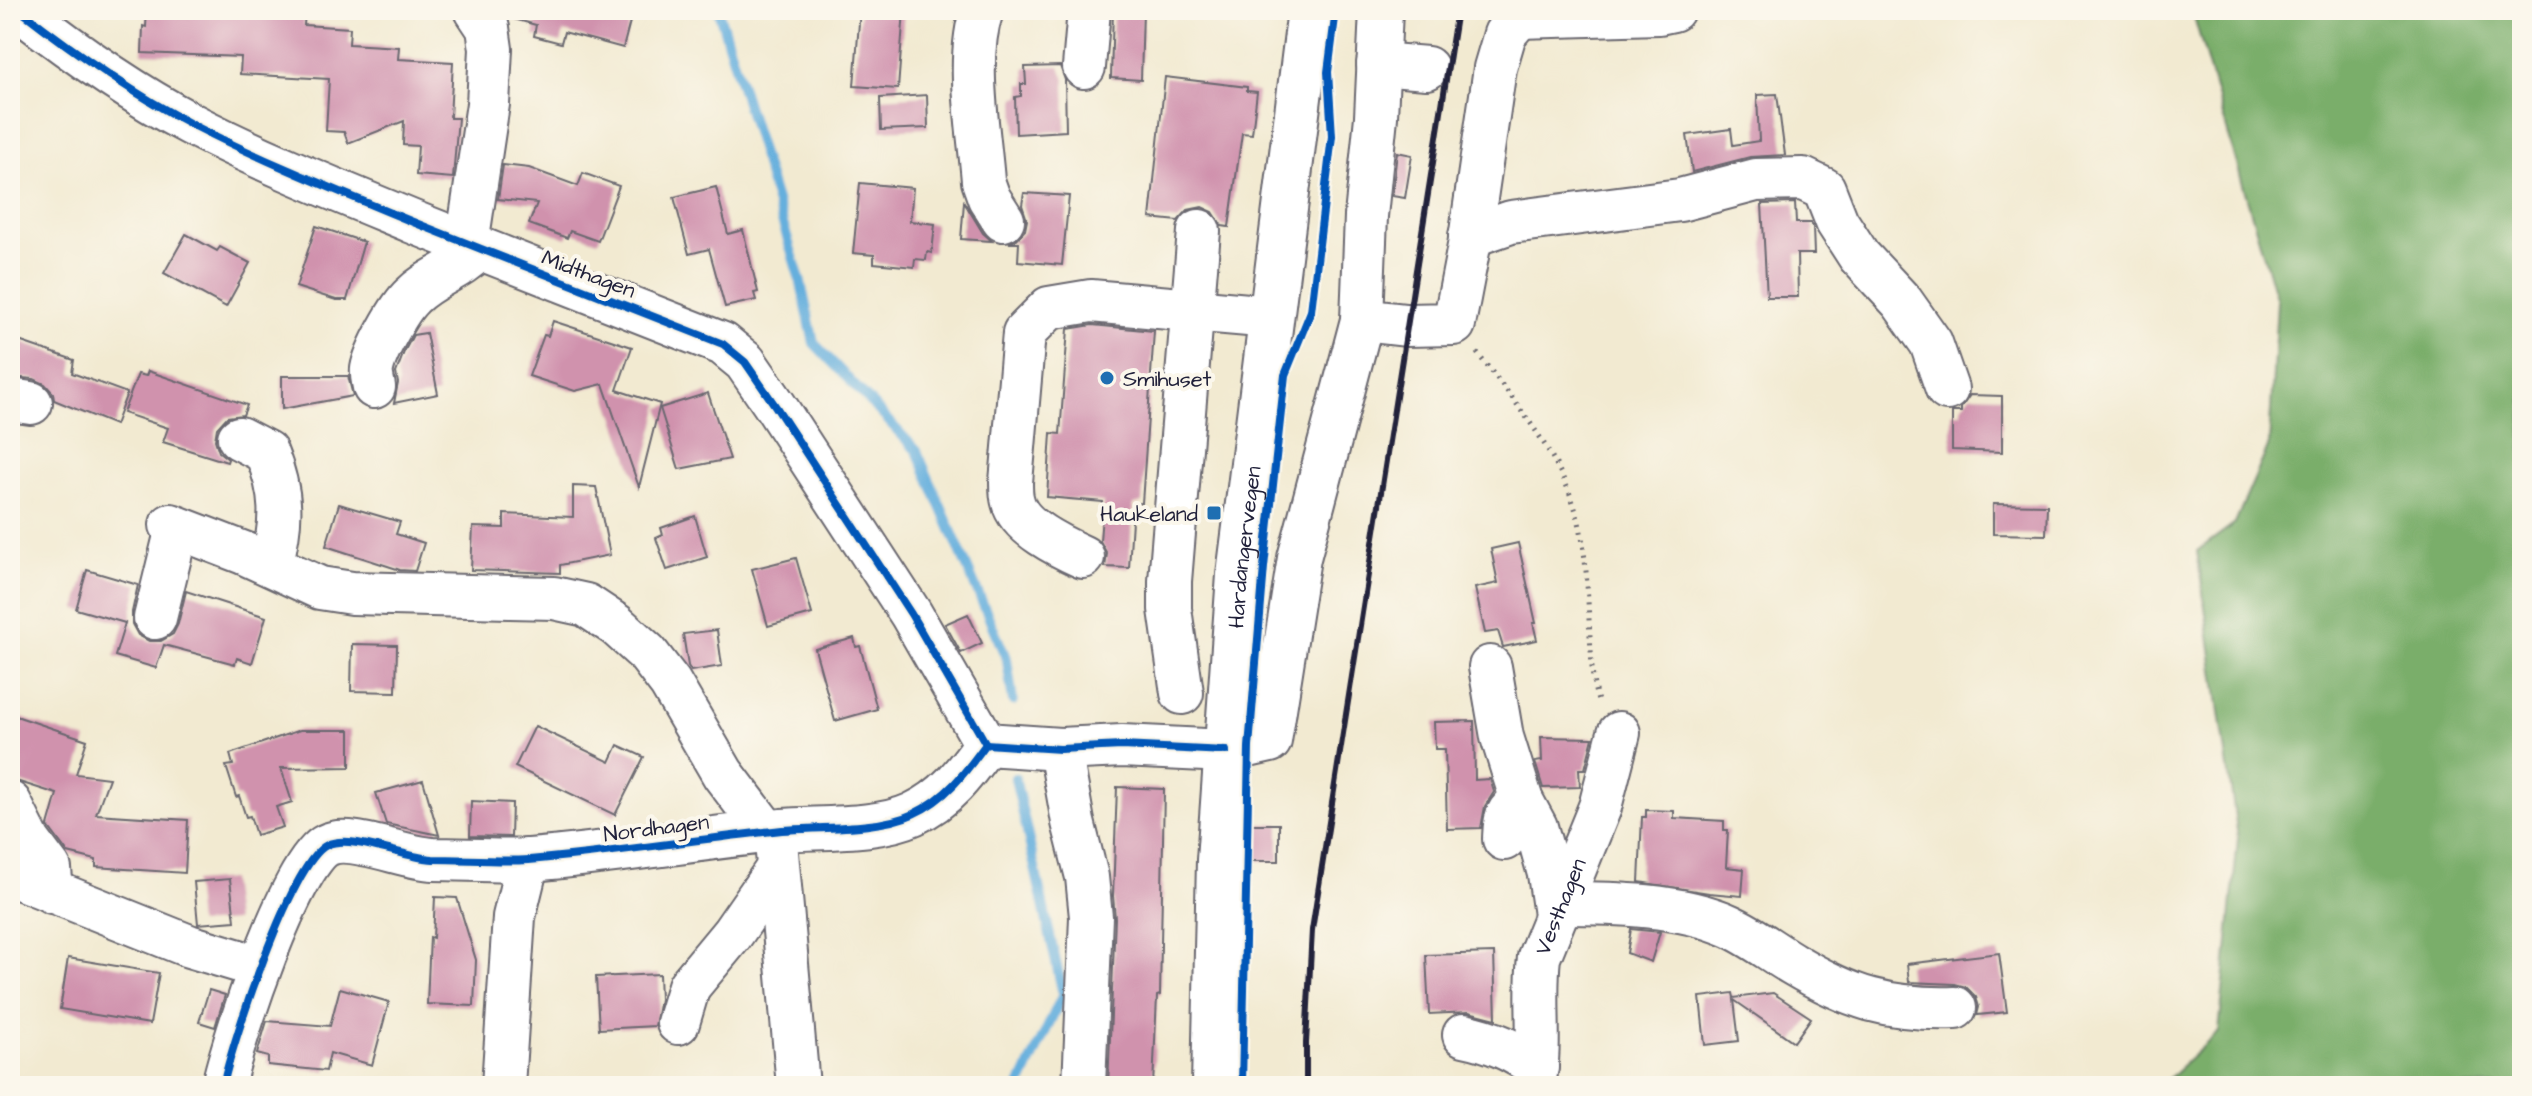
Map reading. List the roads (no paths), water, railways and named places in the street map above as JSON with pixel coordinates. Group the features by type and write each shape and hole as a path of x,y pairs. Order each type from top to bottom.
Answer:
{"main road":[{"name":"Hardangervegen","path":"1214,1086 1219,860 1239,575 1310,10"}],"street":[{"name":"Midthagen","path":"20,10 118,80 189,123 312,180 723,344 745,362 911,614 986,744"},
{"path":"982,10 974,60 983,181 989,198 1003,220"},
{"path":"1084,67 1089,10"},
{"path":"986,744 1060,749 1122,746 1226,751 1270,741 1299,558 1362,320 1381,10"},
{"path":"1362,320 1406,325 1454,324 1495,68 1505,34 1522,14 1659,13 1673,10"},
{"path":"374,387 371,372 374,360 410,297 465,264 473,246 491,49 485,16"},
{"path":"1378,64 1427,68"},
{"path":"1470,236 1511,222 1680,200 1756,180 1803,179 1824,189 1837,222 1859,256 1902,302 1931,343 1947,389"},
{"path":"1182,693 1170,609 1170,581 1199,231"},
{"path":"1083,557 1050,541 1024,520 1013,504 1011,482 1024,333 1049,308 1091,301 1271,317"},
{"path":"239,438 266,452 275,474 280,500 279,534 271,565"},
{"name":"Nordhagen","path":"155,618 174,526 320,588 352,593 554,598 586,605 616,625 647,653 670,683 723,774 773,844"},
{"path":"1490,667 1502,737 1522,801 1536,827 1558,909 1608,903 1682,912 1726,924 1757,939 1831,986 1863,999 1900,1007 1955,1008"},
{"name":"Vesthagen","path":"1535,1077 1539,957 1600,807 1619,733"},
{"name":"Nordhagen","path":"223,1086 259,967 301,874 313,855 327,844 358,842 427,858 528,860 773,844 910,816 934,804 956,785 986,744"},
{"path":"1060,749 1087,877 1091,917 1084,1086"},
{"path":"1504,839 1505,821 1511,808 1522,801"},
{"path":"10,803 29,841 50,869 52,892"},
{"path":"678,1023 689,986 732,934 773,844"},
{"path":"773,844 798,1086"},
{"path":"503,1086 514,917 528,860"},
{"path":"10,871 52,892 189,946 259,967"},
{"path":"1464,1035 1492,1040 1515,1051 1535,1077"}],"waterway":[{"path":"718,10 801,283 814,343 917,451 1007,660 1013,701"},
{"path":"1015,778 1063,994 1020,1086"}],"railway":[{"path":"1306,1086 1312,930 1457,10"}],"place":[{"name":"Smihuset","path":"1107,378"},
{"name":"Haukeland","path":"1214,513"}]}
